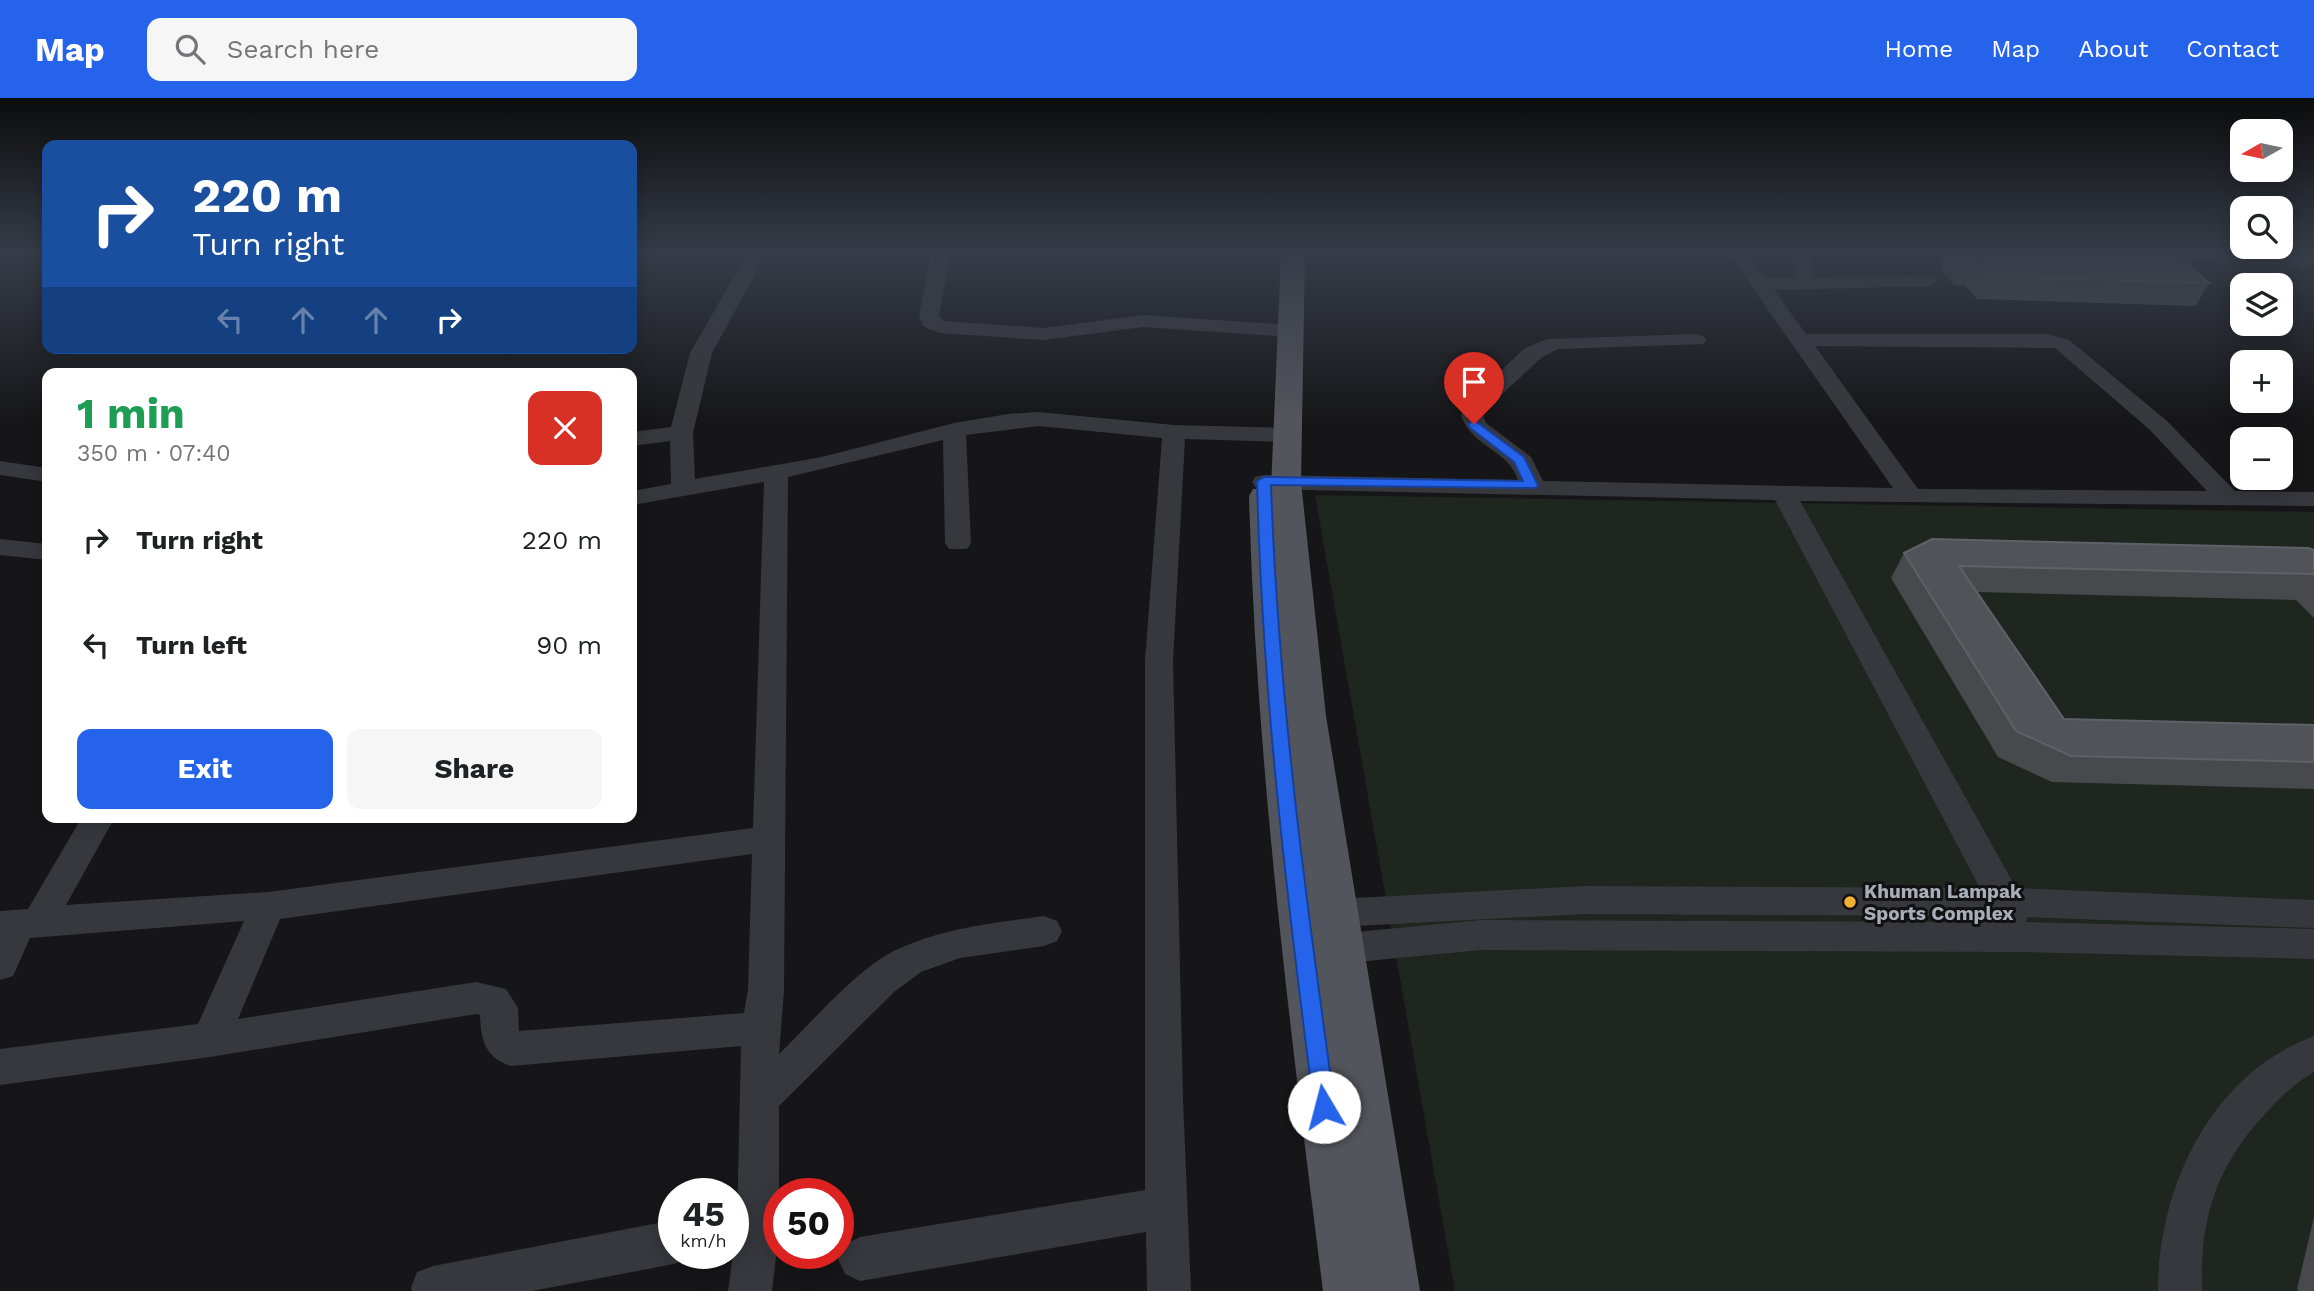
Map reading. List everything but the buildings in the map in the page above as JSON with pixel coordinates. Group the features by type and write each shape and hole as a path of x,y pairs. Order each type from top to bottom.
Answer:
{"main road":[{"path":"1279,310 1280,330"},
{"path":"1283,310 1260,434 1275,482 1307,716 1319,932 1350,1291"},
{"path":"1319,932 1393,1291"}],"street":[{"path":"683,489 682,445 701,353 726,310"},
{"path":"930,310 930,322 939,327 1043,334 1143,321 1280,330"},
{"path":"1778,310 1911,496"},
{"path":"1532,485 1520,460 1482,433 1474,424 1472,415 1477,406 1533,353 1554,342 1696,340"},
{"path":"1800,340 2035,340 2062,344 2158,425 2228,498"},
{"path":"637,497 776,473 954,430 1038,419 1181,432 1260,434"},
{"path":"954,430 958,543"},
{"path":"1169,1291 1163,1099 1159,661 1181,432"},
{"path":"637,440 682,445"},
{"path":"0,468 42,474"},
{"path":"749,1196 759,1099 760,1028 766,990 776,473"},
{"path":"1275,482 1532,485 1911,496 2305,499 2314,516"},
{"path":"1783,493 2025,937"},
{"path":"6,553 42,552"},
{"path":"0,965 20,924 95,823"},
{"path":"20,924 268,906 769,839"},
{"path":"1319,932 1585,900 2004,902 2314,914"},
{"path":"210,1040 268,906"},
{"path":"759,1099 881,981 908,961 960,943 1044,932"},
{"path":"1319,932 2025,937 2314,944"},
{"path":"0,1067 210,1040 476,998 493,1000 499,1008 500,1038 511,1049 760,1028"},
{"path":"2180,1291 2179,1254 2195,1185 2238,1112 2294,1061 2314,1053"},
{"path":"860,1259 1167,1207"},
{"path":"433,1288 658,1244"},
{"path":"748,1269 750,1291"}],"shaded area":[{"name":"Khuman Lampak Sports Complex","path":"1315,495 2314,512 2314,1291 1455,1291"}],"place":[{"name":"Khuman Lampak Sports Complex","path":"1850,902"}],"route":[{"path":"1324,1107 1298,914 1266,565 1264,481 1532,485 1520,460 1499,447 1474,424"}]}
